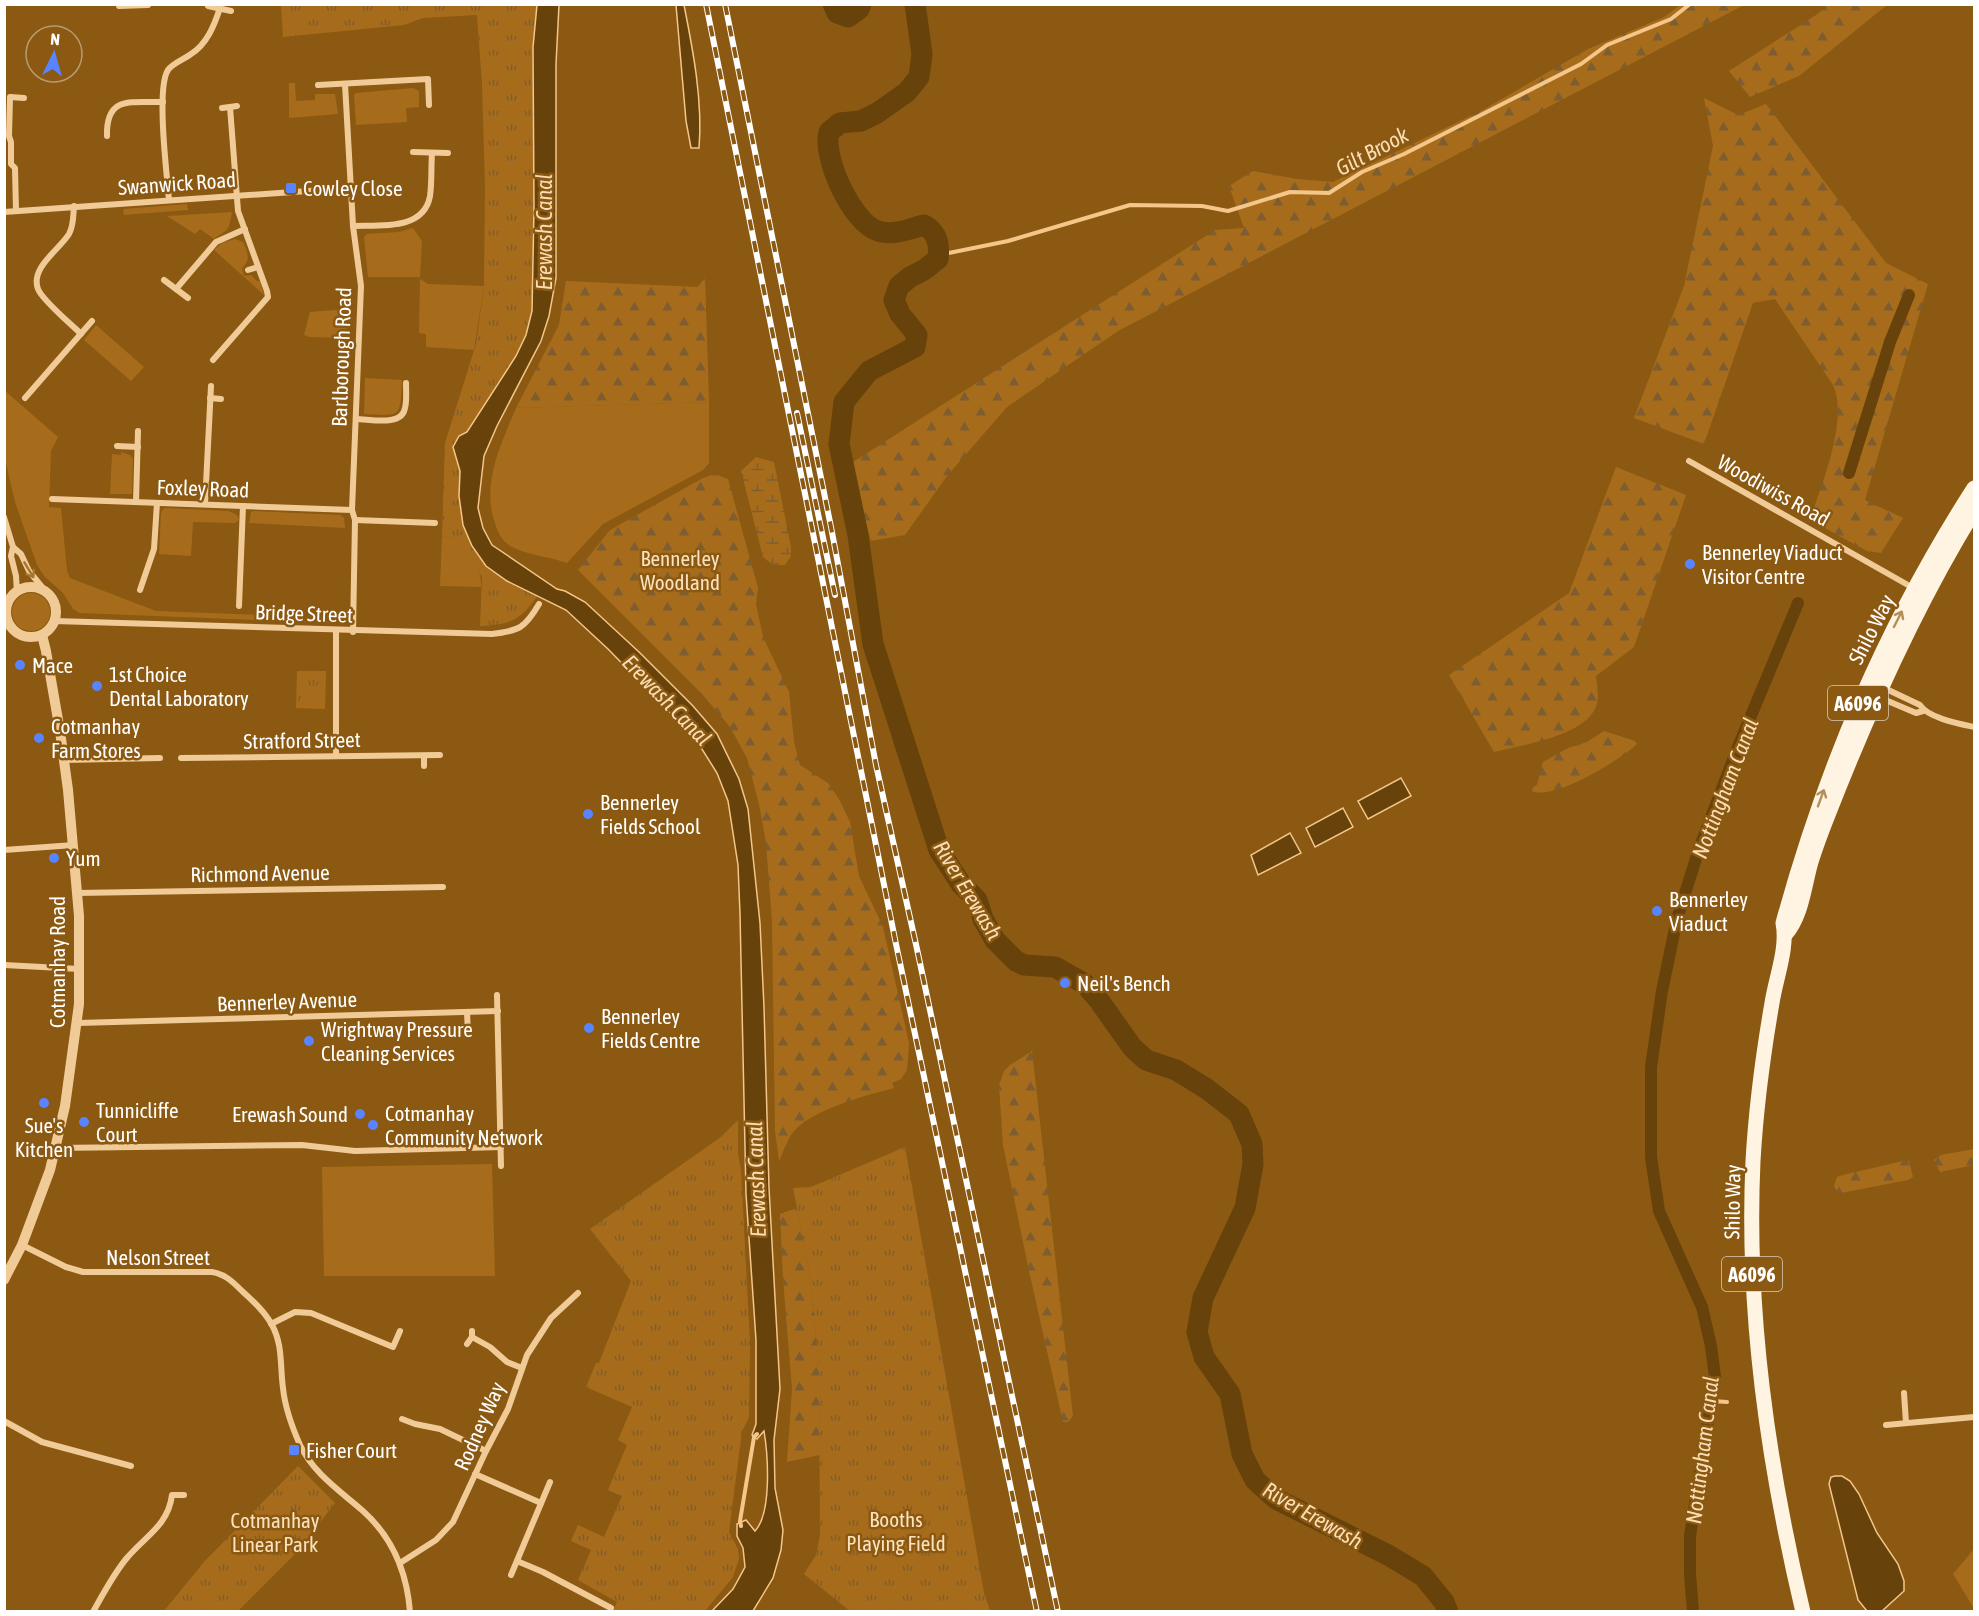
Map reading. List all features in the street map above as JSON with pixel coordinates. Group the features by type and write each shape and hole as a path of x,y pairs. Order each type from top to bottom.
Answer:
{"main road":[{"name":"Shilo Way","path":"1803,1611 1765,1416 1752,1275 1756,1117 1772,1002 1785,935 1794,926 1811,860 1873,689 1914,589 1974,488"},
{"name":"Shilo Way","path":"1873,689 1974,511"}],"street":[{"path":"119,6 148,5"},
{"path":"208,6 231,11"},
{"path":"169,200 163,102 164,80 173,65 198,49 206,39 220,8"},
{"path":"318,86 428,79 429,105"},
{"name":"Barlborough Road","path":"345,84 353,226 361,286 352,510 355,520 353,632"},
{"path":"16,211 15,168 11,164 9,136 10,97 24,98"},
{"path":"107,136 107,120 110,111 116,107 127,103 163,102"},
{"path":"213,360 268,297 236,196 234,107 222,108"},
{"path":"413,152 448,153"},
{"path":"353,226 403,224 418,216 427,204 430,195 432,153"},
{"name":"Swanwick Road","path":"4,212 351,189"},
{"path":"74,206 70,233 39,271 37,282 41,295 81,333"},
{"path":"176,289 216,242 245,229"},
{"path":"248,270 258,267"},
{"path":"164,280 188,298"},
{"path":"25,398 92,321"},
{"path":"356,419 392,420 401,417 405,408 406,383"},
{"path":"205,504 211,386"},
{"path":"210,398 220,399"},
{"path":"136,502 138,431"},
{"path":"117,446 138,447"},
{"name":"Woodiwiss Road","path":"1689,461 1914,589"},
{"name":"Foxley Road","path":"52,499 352,510"},
{"path":"140,590 154,549 157,503"},
{"path":"239,606 243,506"},
{"path":"4,517 13,547 17,592"},
{"path":"355,520 435,523"},
{"path":"13,547 21,554 29,571 46,592 54,602 56,615 49,629 42,635 30,637 19,634 6,621 8,604 17,592 34,588 46,592"},
{"path":"1914,589 1922,589 1936,577"},
{"name":"Bridge Street","path":"54,621 353,632 498,634 522,627 539,604"},
{"path":"336,631 336,756"},
{"name":"Cotmanhay Road","path":"4,1280 22,1245 42,1195 56,1148 78,1023 80,969 74,845 64,760 42,635"},
{"path":"1873,689 1920,705 1923,711"},
{"path":"1873,689 1916,713 1923,711 1974,727"},
{"name":"Stratford Street","path":"181,758 440,755"},
{"path":"424,756 424,766"},
{"path":"64,760 160,758"},
{"path":"4,850 74,845"},
{"name":"Richmond Avenue","path":"77,893 443,887"},
{"path":"4,966 80,969"},
{"path":"497,995 501,1166"},
{"name":"Bennerley Avenue","path":"78,1023 498,1011"},
{"path":"467,1012 468,1034"},
{"path":"56,1148 302,1145 355,1151 501,1147"},
{"name":"Nelson Street","path":"22,1245 66,1267 83,1272 212,1272 220,1274 245,1293 271,1324 280,1349 285,1402 291,1424 305,1454 316,1471 370,1517 394,1549 400,1563 410,1611"},
{"name":"Rodney Way","path":"400,1563 448,1530 508,1409 522,1368 543,1328 578,1293"},
{"path":"271,1324 295,1312 311,1313 393,1347 400,1331"},
{"path":"467,1344 472,1334 490,1347 501,1359 522,1368"},
{"path":"1904,1393 1906,1423"},
{"path":"1886,1425 1974,1417"},
{"path":"402,1419 440,1429 486,1450"},
{"path":"4,1421 42,1442 113,1465 131,1466"},
{"path":"475,1474 540,1503"},
{"path":"511,1575 550,1482"},
{"path":"93,1611 125,1561 163,1521 169,1512 172,1495 183,1495"},
{"path":"517,1561 611,1608"}],"green space":[{"path":"281,5 537,5 533,47 532,311 526,335 516,356 467,432 459,437 456,460 460,471 459,496 463,525 528,590 538,595 514,620 480,626 482,577 472,559 454,537 442,536 445,443 476,344 484,286 485,186 477,15 423,18 404,25 283,37"},
{"path":"1680,5 1744,5 1118,331 1007,407 947,476 905,535 871,541 850,464 1215,230 1244,228 1229,186 1253,171 1297,179 1333,182 1481,111 1588,49 1664,17"},
{"path":"1828,5 1887,5 1799,76 1750,97 1729,71"},
{"path":"289,83 295,83 296,101 315,100 315,94 335,94 338,114 289,118"},
{"path":"413,88 419,91 419,107 406,108 407,122 356,125 354,95 356,93"},
{"path":"1704,98 1738,115 1766,104 1886,263 1928,284 1865,500 1903,518 1881,553 1867,551 1810,520 1832,452 1838,416 1837,399 1833,385 1775,299 1753,303 1704,444 1634,418 1684,286 1713,146"},
{"path":"187,204 188,210 124,215 123,209"},
{"path":"232,212 227,229 214,239 200,229 195,234 167,216"},
{"path":"413,228 422,241 420,277 368,277 364,237 367,234 399,232"},
{"path":"235,239 243,242 247,253 247,262 242,268 244,276 251,275 260,281 264,295 214,250 222,243"},
{"path":"705,277 709,402 516,408 559,325 566,281 698,287"},
{"path":"420,279 428,284 484,286 474,350 426,347 426,334 419,333"},
{"path":"347,309 346,338 304,335 310,312"},
{"path":"96,325 144,367 131,381 84,340"},
{"path":"365,378 402,380 401,402 396,412 386,415 364,414"},
{"path":"4,390 58,437 51,451 49,507 61,508 67,571 70,578 156,611 340,618 334,623 80,613 73,609 63,593 45,577 37,565 15,502 5,459"},
{"path":"709,402 709,463 703,470 603,524 567,563 520,550 507,544 502,538 496,527 490,494 499,450 516,408"},
{"path":"121,452 130,455 133,459 132,494 110,494 112,454 121,455"},
{"path":"756,457 774,462 791,547 791,556 785,565 773,565 763,557 741,471"},
{"path":"1616,467 1686,495 1634,647 1596,676 1597,701 1588,719 1564,733 1494,752 1449,675 1569,593"},
{"name":"Bennerley Woodland","path":"715,474 728,479 758,588 756,604 763,637 789,692 794,742 800,765 828,783 850,822 859,876 883,927 909,1043 907,1070 901,1079 892,1083 894,1088 842,1104 816,1115 796,1129 779,1161 775,1131 772,921 766,843 747,758 730,727 702,694 578,570 610,530 703,478"},
{"path":"164,508 229,511 237,515 239,520 235,523 193,522 191,556 159,554 161,513"},
{"path":"251,512 340,515 344,518 345,528 249,523"},
{"path":"442,536 454,537 468,554 479,573 481,587 440,586"},
{"path":"31,593 38,594 44,599 49,605 49,619 44,625 38,630 31,631 24,630 18,625 13,619 12,612 13,605 18,599 24,594"},
{"path":"297,671 326,671 325,709 296,708"},
{"path":"1604,731 1635,741 1637,744 1617,760 1570,785 1542,793 1532,791 1537,785 1543,762 1568,748 1587,742"},
{"path":"1032,1051 1073,1416 1068,1422 1063,1422 1003,1145 999,1085 1004,1071"},
{"path":"738,1120 738,1154 741,1170 750,1343 749,1418 742,1431 729,1532 738,1549 739,1559 733,1577 705,1611 613,1611 617,1602 578,1580 591,1550 571,1541 578,1525 604,1537 622,1496 608,1490 627,1445 618,1440 632,1407 586,1387 596,1363 599,1363 631,1281 590,1229 721,1137"},
{"name":"Booths Playing Field","path":"905,1147 984,1593 990,1611 850,1611 804,1574 816,1555 820,1535 819,1366 809,1269 793,1188 811,1187"},
{"path":"1974,1149 1974,1165 1940,1172 1934,1160 1941,1155"},
{"path":"1909,1161 1913,1177 1908,1180 1841,1193 1834,1186 1837,1177"},
{"path":"492,1164 495,1276 324,1276 322,1167"},
{"path":"797,1208 809,1269 819,1366 820,1455 787,1462 792,1389 780,1214"},
{"name":"Cotmanhay Linear Park","path":"298,1466 335,1503 297,1552 238,1611 164,1611 204,1562"},
{"path":"1974,1549 1974,1606 1973,1607 1953,1574"}],"water":[{"name":"Erewash Canal","path":"537,5 559,5 556,64 556,278 549,316 541,341 484,456 478,508 483,528 492,545 557,589 585,602 693,706 717,734 739,779 748,809 760,923 769,1188 780,1389 774,1440 775,1488 783,1530 781,1550 773,1578 753,1611 712,1611 733,1589 745,1567 743,1548 737,1536 737,1524 746,1520 755,1531 764,1511 767,1483 764,1431 757,1439 752,1435 756,1424 756,1340 746,1194 740,914 738,865 728,801 717,773 695,738 608,649 566,610 507,581 486,566 472,546 463,525 459,496 460,471 453,447 459,436 467,432 516,356 526,335 532,311 533,47"},
{"path":"676,5 684,5 694,58 700,113 699,148 691,148 686,121"},
{"path":"1401,778 1411,796 1368,819 1358,801"},
{"path":"1343,808 1353,827 1315,847 1306,828"},
{"path":"1290,833 1301,853 1258,875 1251,855"},
{"path":"1842,1476 1850,1481 1859,1494 1877,1533 1898,1564 1904,1581 1904,1591 1882,1611 1867,1611 1858,1600 1829,1484 1831,1477"}],"waterway":[{"name":"River Erewash","path":"833,4 837,13 848,17 859,9 861,4"},
{"name":"River Erewash","path":"915,4 922,54 919,77 907,92 877,113 861,121 840,123 829,132 828,143 830,157 841,188 858,216 878,231 890,233 924,225 932,231 938,243 938,259 899,286 894,300 900,314 917,335 915,347 869,371 844,402 839,444 858,535 873,644 939,850 961,884 977,900 983,919 995,940 1016,961 1024,965 1055,967 1085,984 1132,1047 1146,1060 1176,1070 1207,1089 1239,1114 1252,1144 1253,1164 1245,1208 1203,1298 1197,1332 1204,1357 1230,1394 1242,1454 1255,1480 1276,1499 1388,1555 1423,1576 1444,1602 1448,1612"},
{"name":"Gilt Brook","path":"939,255 1008,241 1130,205 1202,206 1228,211 1290,192 1329,193 1362,172 1404,154 1581,64 1607,45 1671,19 1690,4"},
{"name":"Nottingham Canal","path":"1849,473 1890,342 1909,295"},
{"name":"Nottingham Canal","path":"1693,1612 1690,1536 1715,1377 1702,1307 1659,1211 1651,1157 1651,1067 1662,991 1677,919 1699,849 1738,747 1798,603"},
{"path":"1712,1401 1727,1402"},
{"path":"741,1526 754,1437 757,1434"}],"railway":[{"path":"706,4 896,944 1037,1612"},
{"path":"725,4 831,527 876,765 1058,1612"},
{"path":"797,413 835,595"}],"place":[{"name":"Cowley Close","path":"291,188"},
{"name":"Bennerley Viaduct Visitor Centre","path":"1690,564"},
{"name":"Mace","path":"20,665"},
{"name":"1st Choice Dental Laboratory","path":"97,686"},
{"name":"Cotmanhay Farm Stores","path":"39,738"},
{"name":"Bennerley Fields School","path":"588,814"},
{"name":"Yum","path":"54,858"},
{"name":"Bennerley Viaduct","path":"1657,911"},
{"name":"Neil's Bench","path":"1065,983"},
{"name":"Bennerley Fields Centre","path":"589,1028"},
{"name":"Wrightway Pressure Cleaning Services","path":"309,1041"},
{"name":"Sue's Kitchen","path":"44,1103"},
{"name":"Erewash Sound","path":"360,1114"},
{"name":"Tunnicliffe Court","path":"84,1122"},
{"name":"Cotmanhay Community Network","path":"373,1125"},
{"name":"Fisher Court","path":"294,1450"}]}
